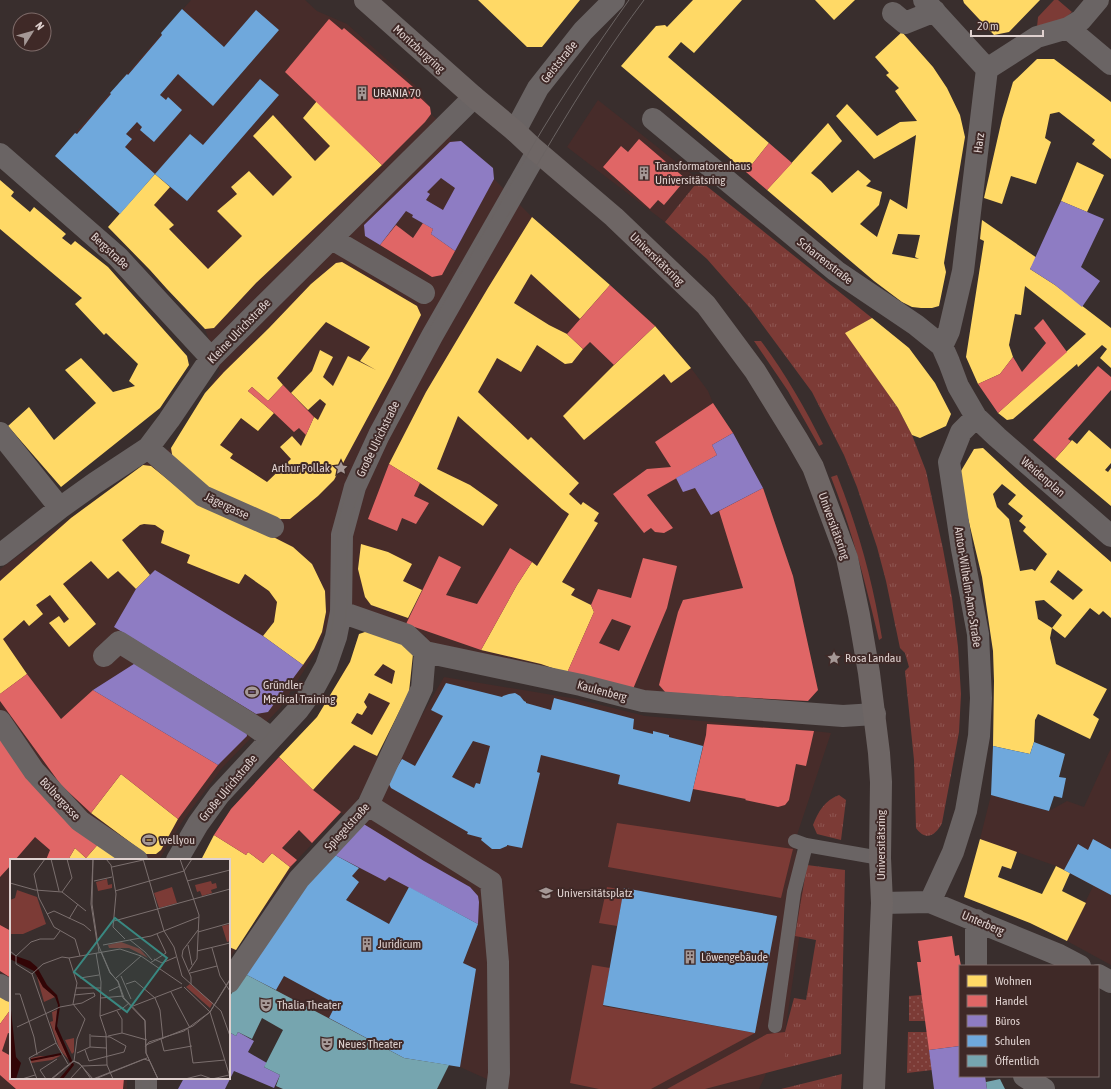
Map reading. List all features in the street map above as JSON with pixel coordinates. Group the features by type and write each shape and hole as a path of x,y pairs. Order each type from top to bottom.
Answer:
{"street":[{"name":"Moritzburgring","path":"365,0 474,97"},
{"name":"Geiststraße","path":"515,131 538,88 583,31 614,0"},
{"path":"893,13 905,23 929,6 987,69 1037,37 1068,28 1082,20 1098,0"},
{"path":"1068,28 1111,64"},
{"name":"Harz","path":"942,346 949,331 963,271 987,69"},
{"name":"Universitätsring","path":"474,97 614,217 706,305 755,371 813,467 847,558 859,615 875,714 881,782 880,858 882,903 874,1089"},
{"name":"Kleine Ulrichstraße","path":"0,555 60,508 148,448 211,358 474,97"},
{"name":"Scharrenstraße","path":"653,119 836,271 916,325 942,346 950,362 958,386 976,417"},
{"name":"Große Ulrichstraße","path":"178,859 198,824 219,795 298,710 314,688 326,666 336,637 341,612 342,535 355,487 379,435 432,336 537,152"},
{"name":"Bergstraße","path":"0,154 118,257 211,358"},
{"path":"332,239 424,293"},
{"name":"Weidenplan","path":"976,417 1111,536"},
{"name":"Anton-Wilhelm-Amo-Straße","path":"930,902 953,852 966,811 979,736 981,698 978,634 962,549 949,462 961,432 976,417"},
{"path":"0,433 60,508"},
{"name":"Jägergasse","path":"148,448 203,496 273,527"},
{"path":"341,612 407,635 425,652"},
{"path":"104,656 119,642 271,738"},
{"name":"Kaulenberg","path":"425,652 582,685 643,702 843,716 875,714"},
{"name":"Spiegelstraße","path":"230,981 299,878 368,805 422,688 425,652"},
{"name":"Bölbergasse","path":"0,721 34,771 80,821 136,859"},
{"path":"368,805 491,882 498,962 499,1072 496,1089"},
{"name":"Unterberg","path":"882,903 930,902 1059,955 1078,965"},
{"path":"976,920 976,965"},
{"path":"1099,976 1111,982"},
{"path":"0,985 10,990"},
{"path":"1026,1077 1044,1089"}],"lane":[{"path":"775,1026 800,843 880,858"}],"shaded area":[{"path":"191,0 305,0 317,11 347,24 415,85 430,107 431,114 451,132 450,141 461,141 493,168 494,179 532,217 655,325 708,391 713,403 733,433 763,488 793,576 818,690 808,701 656,700 425,652 426,636 358,610 325,631 314,655 280,708 222,768 182,822 160,859 10,859 10,1079 127,1079 127,1089 0,1089 0,569 143,465 171,448 220,371 205,329 120,214 55,156"},
{"path":"598,100 699,180 665,222 567,147"},
{"path":"368,631 406,644 409,692 377,756 380,757 369,781 347,817 341,813 297,860 230,958 230,859 202,859 231,809 317,717 351,659 359,634"},
{"name":"Universitätsplatz","path":"444,677 577,699 645,716 831,733 795,841 804,906 785,1032 759,1089 509,1089 460,1067 404,1058 237,971 370,805"},
{"path":"1111,748 1111,965 1067,941 1093,886 1056,866 980,839 991,795 1049,811 1067,801 1084,807"}],"green space":[{"path":"1054,0 1058,0 1072,12 1064,19 1037,27 1038,17"},
{"path":"699,180 872,318 846,333 898,408 912,435 926,471 952,598 958,647 961,694 959,732 942,823 934,834 927,836 923,835 916,828 914,760 905,671 909,667 905,653 900,648 886,581 877,547 857,487 844,455 812,392 750,308 707,259 665,222"},
{"path":"754,341 761,341 778,366 802,404 823,444 819,446 788,391"},
{"path":"837,475 852,515 869,576 882,638 879,640 846,517 831,477"},
{"path":"839,795 846,800 841,840 817,834 813,825 826,803"},
{"path":"617,823 793,849 781,898 608,867"},
{"path":"807,865 845,870 841,1054 785,1068 785,1032 794,998 806,1000 816,940 795,936"},
{"path":"607,887 624,890 617,926 599,923"},
{"path":"592,965 610,968 603,1006 755,1033 651,1089 599,1089 570,1083"},
{"path":"922,995 925,1021 909,1021 909,996"},
{"path":"785,1032 785,1068 705,1089 667,1089 767,1034"},
{"path":"908,1032 927,1032 932,1070 907,1073"},
{"path":"842,1074 841,1089 781,1089"}],"building: Wohnen":[{"path":"478,0 580,0 542,47 527,47"},
{"path":"693,0 742,0 694,53 681,42 668,57 769,143 746,172 621,66 656,26 665,25 667,27"},
{"path":"815,0 855,0 834,20"},
{"path":"963,0 1040,0 1009,32 994,35 964,3"},
{"path":"902,32 933,67 947,88 960,115 965,137 944,263 946,272 939,306 932,308 912,307 902,302 874,281 767,190 828,123 842,141 811,173 832,193 858,170 871,181 866,186 882,192 879,205 860,224 877,237 890,199 907,209 916,135 874,159 836,116 847,104 877,136 900,122 917,121 895,91 899,88 886,75 889,73 875,57","holes":["898,234 920,235 915,257 919,259 892,254"]},
{"path":"1037,59 1054,59 1111,102 1111,159 1092,144 1095,140 1059,112 1050,114 1045,138 1051,142 1036,184 1011,176 1002,204 984,198 1002,119 1013,82"},
{"path":"317,101 382,165 256,283 214,328 205,329 108,227 155,174 170,187 154,205 174,225 169,229 208,269 242,236 217,211 237,194 231,187 249,171 273,196 292,177 253,136 273,115 315,161 330,146 303,118"},
{"path":"1077,162 1104,175 1087,212 1061,201"},
{"path":"0,180 14,192 11,196 30,212 34,207 66,234 62,238 71,245 75,241 108,267 187,356 189,365 160,408 61,487 8,426 29,407 54,440 96,403 65,370 81,358 113,392 135,386 129,381 138,364 106,333 104,335 75,304 82,298 0,229"},
{"path":"532,217 610,285 580,319 531,274 514,303 549,325 567,334 583,349 572,363 565,364 537,345 521,372 497,358 478,392 528,440 531,437 579,483 569,494 581,505 583,502 599,513 594,521 598,523 562,582 575,589 571,595 591,605 594,612 567,673 541,664 481,650 517,585 532,562 537,566 569,514 458,416 437,469 470,485 498,505 483,526 420,483 389,464 426,392"},
{"path":"982,220 1037,258 1030,269 1055,285 1111,328 1111,368 1100,358 1107,349 1102,345 1078,367 1077,364 1013,419 1007,420 998,413 1086,334 1025,286 1021,315 1015,314 1009,345 1013,357 1000,374 978,384 966,357 984,241 980,239"},
{"path":"342,262 417,306 421,315 334,480 318,496 290,519 277,519 207,487 173,460 171,448 205,393 311,284 336,263","holes":["326,322 370,347 360,361 376,370 348,356 333,386 323,377 333,357 320,350 312,371 291,393 308,410 320,399 326,404 318,420 314,417 301,446 292,436 280,447 291,459 267,482 230,458 233,454 220,445 241,418 258,431 274,413 248,391 252,387 268,401 283,385 277,378"]},
{"path":"872,318 909,348 935,383 951,414 946,426 920,438 912,435 898,408 845,333"},
{"path":"655,326 691,368 671,383 664,374 584,440 563,416"},
{"path":"1089,430 1111,449 1111,463 1105,470 1108,472 1111,468 1111,506 1055,459 1072,440 1077,444"},
{"path":"983,448 1111,562 1111,618 1103,611 1099,615 1090,608 1065,638 1052,628 1050,638 1056,664 1107,689 1093,715 1099,719 1090,739 1038,714 1035,720 1034,742 1030,754 993,746 993,651 982,577 958,476 974,449","holes":["1002,484 1016,495 1008,504 1023,516 1019,521 1026,527 1023,531 1047,554 1035,571 1032,569 1020,571 1009,519 997,507 993,494","1058,570 1083,590 1073,600 1050,582","1044,600 1062,615 1052,628 1038,619 1035,601"]},
{"path":"143,465 151,466 182,491 293,547 312,564 325,591 326,612 322,632 314,649 303,665 263,636 274,622 277,602 269,591 245,574 239,584 187,563 190,555 161,543 164,531 155,525 144,524 140,525 122,540 150,575 136,589 118,571 108,579 91,561 63,584 96,624 69,647 49,623 59,616 64,623 69,619 50,595 36,605 43,614 29,626 24,620 3,639 27,674 0,694 0,581 71,518"},
{"path":"361,544 388,552 412,564 403,581 422,590 408,618 371,605 365,597 358,569"},
{"path":"368,631 406,644 413,654 409,692 377,756 354,745 313,790 279,757 317,717 350,662 359,634","holes":["383,664 395,671 392,684 374,675","369,693 390,703 372,735 351,723 357,713 362,715 367,707 364,702"]},
{"path":"121,774 178,819 161,850 156,854 146,854 91,813"},
{"path":"214,835 246,855 248,852 263,863 272,853 290,867 236,950 230,947 230,859 202,859"},
{"path":"980,839 1017,852 1011,869 1002,866 998,877 1042,894 1056,866 1070,873 1062,891 1086,903 1067,941 1030,923 964,897"},
{"path":"100,842 123,859 69,859 75,848 86,858"},
{"path":"0,995 10,1001 10,1010 0,1024"}],"building: Handel":[{"name":"URANIA 70","path":"329,19 342,30 344,28 413,87 411,89 430,107 431,114 425,122 382,165 285,72"},
{"name":"Transformatorenhaus Universitätsring","path":"639,139 686,179 664,205 658,200 650,209 603,167 621,146 628,152"},
{"path":"769,143 792,163 767,190 746,172"},
{"path":"423,223 433,229 431,234 455,251 442,275 432,277 380,245 396,225 413,238"},
{"path":"610,285 655,326 614,365 590,342 583,349 567,334"},
{"path":"1043,319 1067,352 998,413 978,384 1000,374 1013,357 1022,372 1046,343 1034,328"},
{"path":"1098,366 1111,377 1111,390 1068,439 1071,441 1055,459 1033,440"},
{"path":"283,385 314,417 306,435 299,428 294,432 248,391 252,387 268,401"},
{"path":"713,403 733,433 712,445 717,455 647,495 673,528 664,533 655,532 651,528 644,533 613,494 647,469 671,467 655,442"},
{"path":"389,464 420,483 414,496 429,503 416,524 402,518 397,531 368,519"},
{"path":"763,488 793,576 818,690 808,701 666,693 659,685 678,612 683,600 743,588 719,511"},
{"path":"510,548 532,562 517,585 481,650 406,624 439,556 461,567 446,595 477,604"},
{"path":"643,558 677,566 667,608 633,689 567,673 594,612 591,605 598,589 631,598","holes":["612,619 631,626 619,651 599,643"]},
{"path":"27,674 61,719 93,690 218,765 178,819 121,774 91,813 61,785 0,701 0,694"},
{"path":"707,724 814,731 806,766 796,764 789,800 785,805 778,807 693,789 706,735"},
{"path":"0,730 100,842 86,858 75,848 69,859 46,859 50,850 35,837 16,859 10,859 10,866 0,877"},
{"path":"279,757 313,790 341,812 312,843 299,830 282,848 297,860 290,867 272,853 263,863 248,852 246,855 214,835 231,809"},
{"path":"0,925 10,930 10,977 0,971"},
{"path":"952,936 955,956 959,955 961,965 959,965 959,1046 929,1050 917,962 921,962 918,941"},
{"path":"10,1010 10,1034 8,1033 2,1051 10,1055 10,1079 124,1079 123,1089 16,1089 0,1075 0,1024"}],"building: Büros":[{"path":"461,141 493,168 494,179 455,251 431,234 433,229 412,217 413,215 406,211 380,245 365,236 364,225 450,142","holes":["441,178 455,188 443,210 426,200 430,194 427,192"]},
{"path":"1061,201 1104,219 1081,267 1100,281 1082,307 1055,285 1030,269"},
{"path":"733,433 763,488 711,515 695,488 683,492 676,478 717,455 712,445"},
{"path":"155,570 263,636 303,665 268,712 256,714 114,627 136,589"},
{"path":"137,662 246,727 247,736 218,765 93,690"},
{"path":"362,823 470,887 478,896 478,924 389,877 385,881 335,855"},
{"path":"238,1032 254,1041 248,1052 267,1063 264,1067 280,1075 274,1088 234,1071 230,1079 230,1033 236,1036"},
{"path":"959,1046 959,1077 985,1077 987,1089 934,1089 929,1050"},
{"path":"183,1079 230,1079 225,1089 178,1089"}],"building: Schulen":[{"path":"182,9 224,47 256,10 279,30 213,106 178,74 160,95 166,100 168,97 182,110 154,142 140,130 142,127 137,122 126,134 132,139 125,147 155,174 120,214 55,156 75,133 77,134 111,94 110,93 127,74 128,75"},
{"path":"260,79 279,95 187,201 155,174 190,134 203,145"},
{"path":"446,683 502,697 515,693 526,703 551,710 554,698 634,719 633,729 653,734 653,731 703,746 690,802 618,784 620,775 541,755 537,772 540,773 522,848 507,845 500,849 492,849 481,840 482,838 467,834 468,832 391,788 388,782 402,759 415,766 443,716 431,710","holes":["473,741 490,746 480,784 476,783 474,788 452,777"]},
{"path":"1034,742 1065,754 1059,777 1066,778 1062,798 1054,796 1049,811 991,795 993,746 1030,754"},
{"path":"1093,839 1111,849 1111,895 1064,870 1078,844 1088,850"},
{"name":"Juridicum","path":"335,855 359,868 352,876 359,882 346,900 389,924 409,887 478,924 463,963 476,969 460,1067 404,1058 329,1018 336,1004 284,976 276,990 243,973 306,885"},
{"name":"Löwengebäude","path":"624,888 777,916 755,1033 603,1005"}],"building: Öffentlich":[{"name":"Neues Theater","path":"243,973 404,1058 449,1065 437,1089 283,1089 276,1086 280,1075 264,1067 283,1030 262,1018 252,1039 238,1032 236,1036 230,1033 230,996"},
{"path":"1000,1079 1005,1089 987,1089 986,1082"}],"tram line":[{"path":"172,859 189,828 211,798 226,779 278,724 312,679 321,662 329,641 333,621 337,535 340,514 346,493 372,432 532,147 579,72 629,0"},
{"path":"182,859 200,829 222,800 310,702 323,683 337,651 346,615 347,557 349,529 352,515 356,501 381,444 425,361 553,137 620,33 644,0"},
{"path":"141,1079 141,1089"},
{"path":"150,1079 150,1089"}],"place":[{"name":"URANIA 70","path":"362,93"},
{"name":"Transformatorenhaus Universitätsring","path":"644,173"},
{"name":"Arthur Pollak","path":"341,468"},
{"name":"Rosa Landau","path":"834,658"},
{"name":"Gründler Medical Training","path":"252,692"},
{"name":"wellyou","path":"149,840"},
{"name":"Universitätsplatz","path":"546,893"},
{"name":"Juridicum","path":"367,944"},
{"name":"Löwengebäude","path":"690,957"},
{"name":"Thalia Theater","path":"266,1005"},
{"name":"Neues Theater","path":"327,1044"}]}
